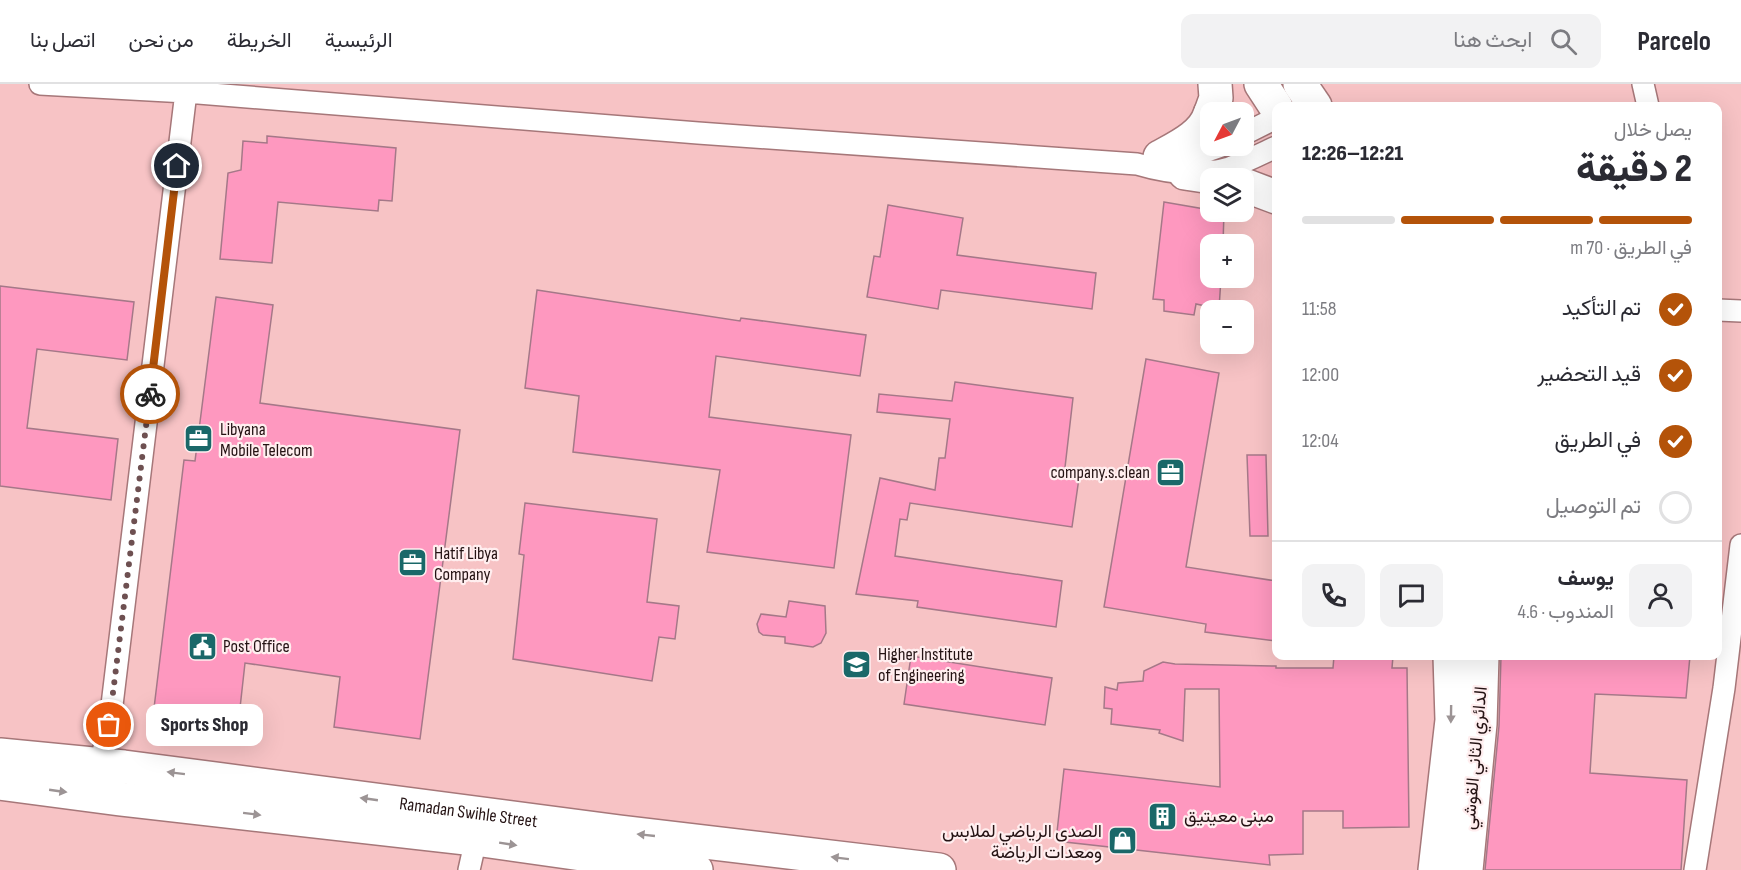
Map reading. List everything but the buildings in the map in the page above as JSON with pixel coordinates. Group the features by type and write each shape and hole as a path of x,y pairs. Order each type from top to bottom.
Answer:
{"main road":[{"path":"1215,84 1215,102"},
{"path":"1261,84 1273,102"},
{"path":"1161,165 1200,130"},
{"path":"1161,165 1200,174"},
{"path":"1254,189 1272,196"},
{"path":"1435,870 1452,720 1450,660"},
{"name":"الدائري الثاني القوشي","path":"1466,866 1480,724 1482,660"},
{"name":"Ramadan Swihle Street","path":"0,755 101,764 476,841 939,870"},
{"name":"Ramadan Swihle Street","path":"0,783 696,870"}],"street":[{"path":"40,84 186,92 698,133 1161,165 1207,172 1229,168 1272,149"},
{"path":"1643,84 1647,102"},
{"path":"101,764 112,705 186,92"},
{"path":"1254,129 1272,120"},
{"path":"1161,165 1200,153"},
{"path":"1722,310 1741,311"},
{"path":"1695,870 1733,689 1741,545"}],"way so far":[{"path":"109,725 150,394"}],"place":[{"name":"Libyana Mobile Telecom","path":"199,439"},
{"name":"company.s.clean","path":"1171,472"},
{"name":"Hatif Libya Company","path":"413,563"},
{"name":"Post Office","path":"202,646"},
{"name":"Higher Institute of Engineering","path":"857,664"},
{"name":"Sports Shop","path":"109,725"},
{"name":"مبنى معيتيق","path":"1163,816"},
{"name":"الصدى الرياضي لملابس ومعدات الرياضة","path":"1123,841"}],"route":[{"path":"150,394 177,166"}]}
